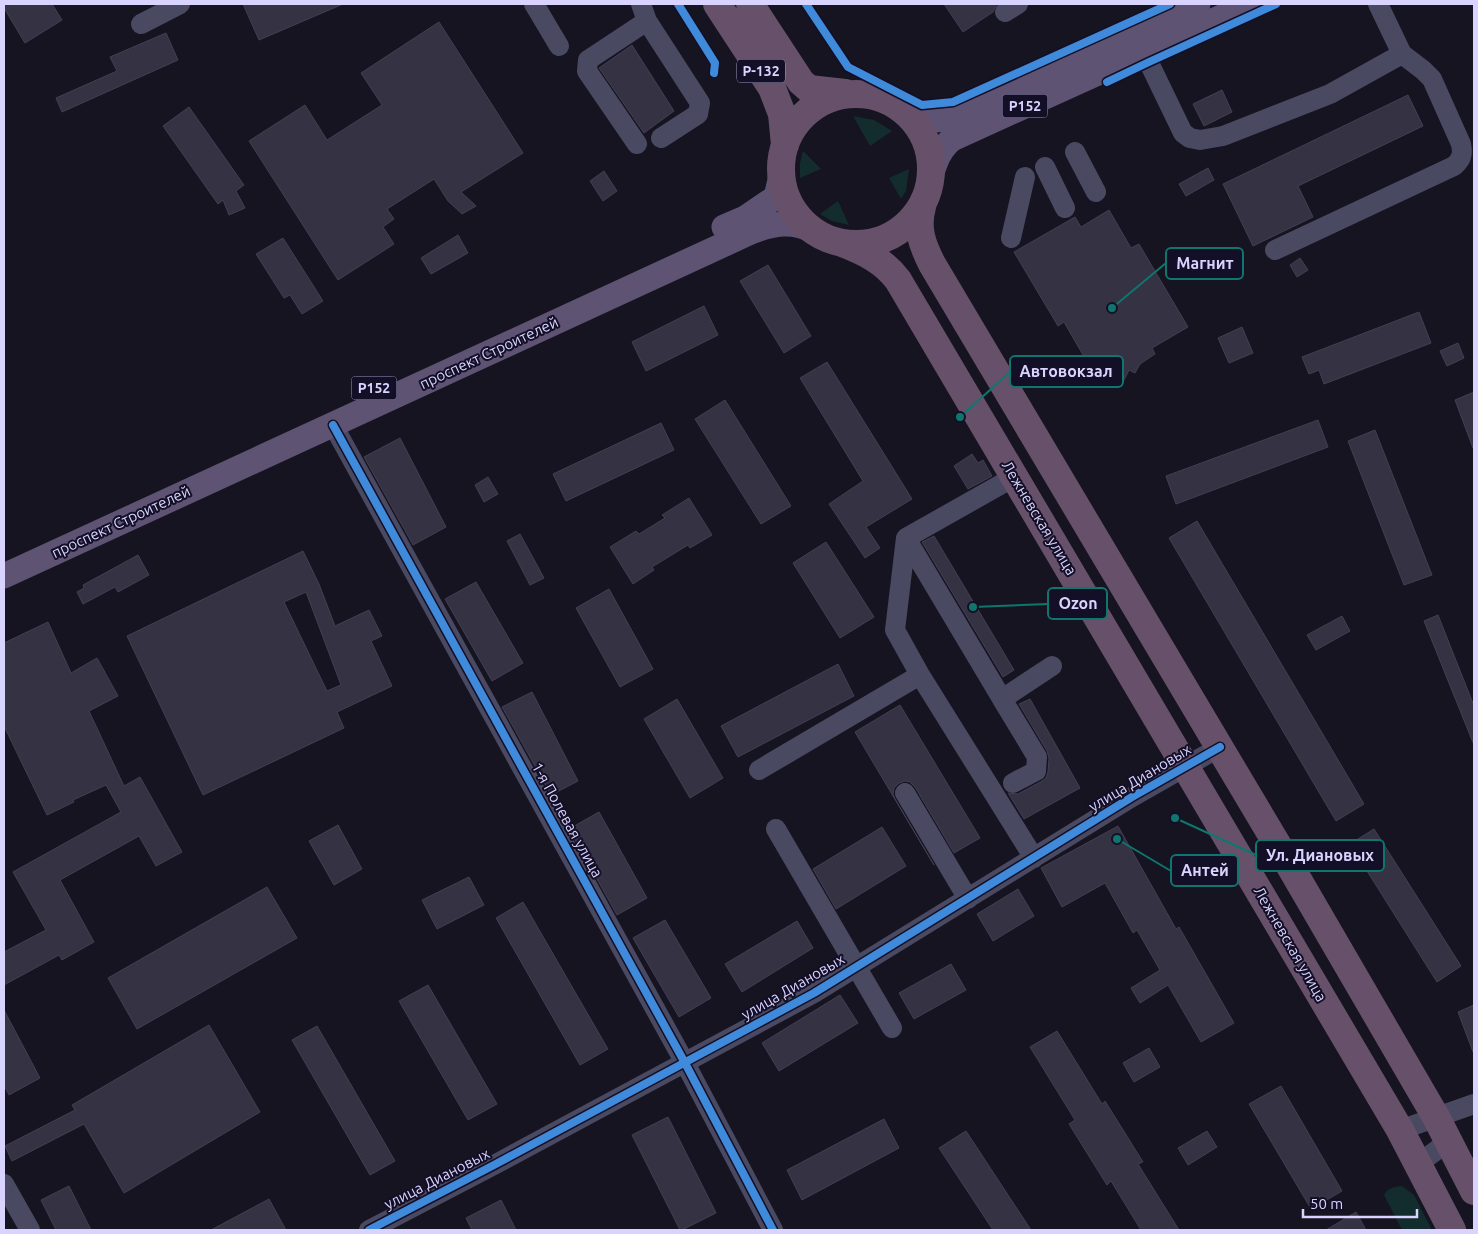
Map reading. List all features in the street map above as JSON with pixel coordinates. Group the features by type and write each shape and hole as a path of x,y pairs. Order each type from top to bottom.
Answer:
{"highway":[{"name":"Р-132","path":"717,4 772,88 782,114 785,145"},
{"name":"Р-132","path":"750,4 801,82 809,89 851,93"},
{"path":"925,194 903,227 887,236 870,242 842,243 814,231 792,208 784,190 782,172 785,145 792,132 811,110 837,96 851,93 881,99 908,112 920,130 928,150 931,172 925,194 919,216 919,232 923,247 1220,747 1436,1117 1474,1191"},
{"name":"Лежневская улица","path":"842,243 870,256 893,274 1400,1130 1452,1230"}],"main road":[{"name":"Р152","path":"925,194 938,154 942,147 952,139 1139,42 1198,4"},
{"name":"Р152","path":"908,112 924,120 941,120 1139,42 1250,4"},
{"name":"проспект Строителей","path":"4,576 745,218 776,197 782,172"},
{"name":"проспект Строителей","path":"4,558 330,418 751,232 761,228 791,223 805,226 814,231"}],"street":[{"path":"141,24 180,4"},
{"path":"1275,250 1454,166 1463,154 1461,144 1432,80 1418,65 1402,54 1378,4"},
{"path":"542,7 560,46"},
{"path":"637,144 587,71 588,60 644,13 700,103 698,114 661,138"},
{"path":"1139,42 1183,133 1190,138 1200,140 1223,136 1330,94 1402,54"},
{"path":"1075,152 1096,192"},
{"path":"1045,167 1066,208"},
{"path":"1011,238 1025,176"},
{"name":"1-я Полевая улица","path":"330,418 685,1063 773,1230"},
{"path":"906,538 1014,477"},
{"path":"906,538 895,630 920,674 1034,858"},
{"path":"906,538 1037,757 1036,771 1013,783"},
{"path":"1002,699 1052,666"},
{"path":"759,770 920,674"},
{"name":"улица Диановых","path":"368,1230 494,1165 814,993 1220,747"},
{"path":"905,793 968,899"},
{"path":"776,829 892,1028"},
{"path":"1400,1130 1474,1104"},
{"path":"1418,1164 1448,1141"},
{"path":"4,1184 30,1230"}],"green space":[{"path":"853,116 874,120 892,131 870,146"},
{"path":"803,151 821,169 800,178 800,163"},
{"path":"909,169 906,191 901,199 889,178"},
{"path":"838,201 849,225 832,221 820,214"},
{"path":"1402,1186 1414,1195 1432,1230 1402,1230 1384,1195 1392,1188"}],"building":[{"path":"4,4 52,4 62,20 25,43 4,8"},
{"path":"243,4 343,4 259,40"},
{"path":"944,4 997,4 993,12 963,32"},
{"path":"439,22 523,153 461,192 476,206 462,214 448,201 434,179 387,209 394,219 383,227 394,244 338,280 249,141 305,105 327,140 382,105 361,73"},
{"path":"166,33 178,60 62,112 56,98 117,71 110,57"},
{"path":"632,45 674,111 644,133 599,68"},
{"path":"1222,90 1232,112 1204,126 1193,104"},
{"path":"1408,95 1423,126 1298,186 1313,217 1253,246 1223,184"},
{"path":"189,107 244,185 236,191 245,208 229,215 223,200 218,204 163,126"},
{"path":"1208,168 1214,180 1186,196 1179,184"},
{"path":"604,171 617,191 603,201 590,181"},
{"path":"1109,210 1131,248 1139,244 1188,327 1152,348 1155,354 1140,364 1135,373 1129,370 1124,380 1118,376 1101,386 1064,322 1058,326 1014,252 1075,217 1081,227"},
{"path":"458,235 468,253 431,274 421,258"},
{"path":"283,238 323,301 302,314 290,295 284,298 256,254"},
{"path":"1300,258 1308,270 1297,277 1290,265"},
{"path":"768,265 811,336 784,353 740,281"},
{"path":"704,306 718,335 646,371 632,342"},
{"path":"1419,312 1431,343 1324,384 1319,370 1309,374 1302,357"},
{"path":"1242,327 1253,353 1229,363 1218,338"},
{"path":"1458,343 1464,358 1447,366 1440,351"},
{"path":"827,362 912,499 866,527 880,548 865,558 829,504 863,481 800,378"},
{"path":"1474,392 1474,448 1473,448 1455,400"},
{"path":"725,400 791,506 761,524 695,419"},
{"path":"1318,420 1328,447 1176,504 1166,476"},
{"path":"661,423 674,450 566,501 553,474"},
{"path":"1375,430 1432,575 1404,585 1348,441"},
{"path":"400,438 446,527 413,545 364,457"},
{"path":"972,454 978,463 983,460 992,476 968,489 954,466"},
{"path":"488,477 498,494 484,502 475,485"},
{"path":"689,498 712,535 690,548 688,545 652,567 654,570 633,584 610,547 636,531 639,534 665,518 662,515"},
{"path":"1197,521 1364,804 1336,821 1169,538"},
{"path":"520,534 544,578 530,585 507,541"},
{"path":"934,536 1014,670 1003,677 922,542"},
{"path":"826,542 874,617 840,638 793,563"},
{"path":"303,551 319,584 335,626 369,610 382,636 371,641 392,686 337,712 344,728 203,795 127,636","holes":["306,592 341,685 327,691 284,602"]},
{"path":"138,555 149,575 118,592 115,587 83,604 77,592 84,588 83,585"},
{"path":"476,582 523,663 492,681 445,599"},
{"path":"609,589 653,669 620,687 576,608"},
{"path":"1438,615 1474,706 1474,745 1424,621"},
{"path":"1342,616 1350,631 1316,650 1307,635"},
{"path":"48,622 71,673 97,658 118,696 89,711 124,786 140,777 182,852 156,866 139,836 60,880 94,942 62,960 59,955 4,985 4,952 46,930 13,872 121,812 106,785 73,800 74,802 47,815 4,726 4,643"},
{"path":"838,664 854,696 738,757 721,726"},
{"path":"532,692 578,781 551,795 502,707"},
{"path":"677,699 723,778 690,798 644,719"},
{"path":"1030,699 1080,788 1024,819 1008,793 1018,794 1046,778 1049,758 1047,751 1019,704"},
{"path":"900,705 980,838 954,853 915,787 910,782 899,783 894,788 893,794 895,799 934,865 855,732"},
{"path":"599,812 647,898 617,915 569,829"},
{"path":"338,825 362,869 334,885 309,841"},
{"path":"1118,826 1176,929 1179,927 1234,1023 1201,1042 1168,985 1140,1003 1131,988 1160,970 1137,930 1133,933 1105,883 1062,907 1041,868"},
{"path":"882,827 906,866 836,909 813,869"},
{"path":"1374,829 1461,966 1437,982 1350,844"},
{"path":"469,877 484,905 437,929 422,900"},
{"path":"267,887 297,938 137,1029 108,978"},
{"path":"1018,889 1034,916 993,941 977,914"},
{"path":"523,902 608,1049 580,1065 496,918"},
{"path":"665,920 711,998 679,1017 633,938"},
{"path":"797,921 813,948 742,992 725,964"},
{"path":"951,964 966,990 914,1019 899,993"},
{"path":"428,985 497,1104 468,1120 399,1001"},
{"path":"840,995 858,1023 779,1071 762,1043"},
{"path":"1474,1005 1474,1052 1473,1052 1458,1012"},
{"path":"4,1010 40,1078 9,1095 4,1085"},
{"path":"209,1025 260,1112 124,1193 84,1124 12,1161 5,1146 75,1110 72,1105"},
{"path":"317,1026 395,1161 370,1175 292,1040"},
{"path":"1057,1031 1102,1104 1105,1101 1143,1162 1138,1164 1179,1230 1141,1230 1111,1181 1107,1185 1069,1124 1075,1120 1030,1047"},
{"path":"1149,1048 1160,1067 1134,1082 1123,1063"},
{"path":"1281,1086 1342,1191 1311,1209 1249,1104"},
{"path":"668,1117 716,1213 682,1230 680,1230 632,1135"},
{"path":"884,1119 899,1148 802,1200 787,1170"},
{"path":"966,1131 1031,1230 993,1230 939,1148"},
{"path":"1207,1131 1217,1147 1188,1165 1178,1148"},
{"path":"69,1186 91,1230 56,1230 41,1200"},
{"path":"269,1199 286,1230 211,1230"},
{"path":"501,1200 516,1230 472,1230 466,1218"},
{"path":"1356,1212 1366,1230 1326,1230"}],"cycle path":[{"path":"678,4 715,63 714,73"},
{"path":"806,4 848,67 922,105 953,102 1170,4"},
{"path":"1107,82 1276,4"},
{"path":"333,425 685,1063 773,1230"},
{"path":"369,1230 814,993 1132,797 1220,747"}],"place":[{"name":"Магнит","path":"1112,308"},
{"name":"Автовокзал","path":"960,417"},
{"name":"Ozon","path":"973,607"},
{"name":"Ул. Диановых","path":"1175,818"},
{"name":"Антей","path":"1117,839"}]}
